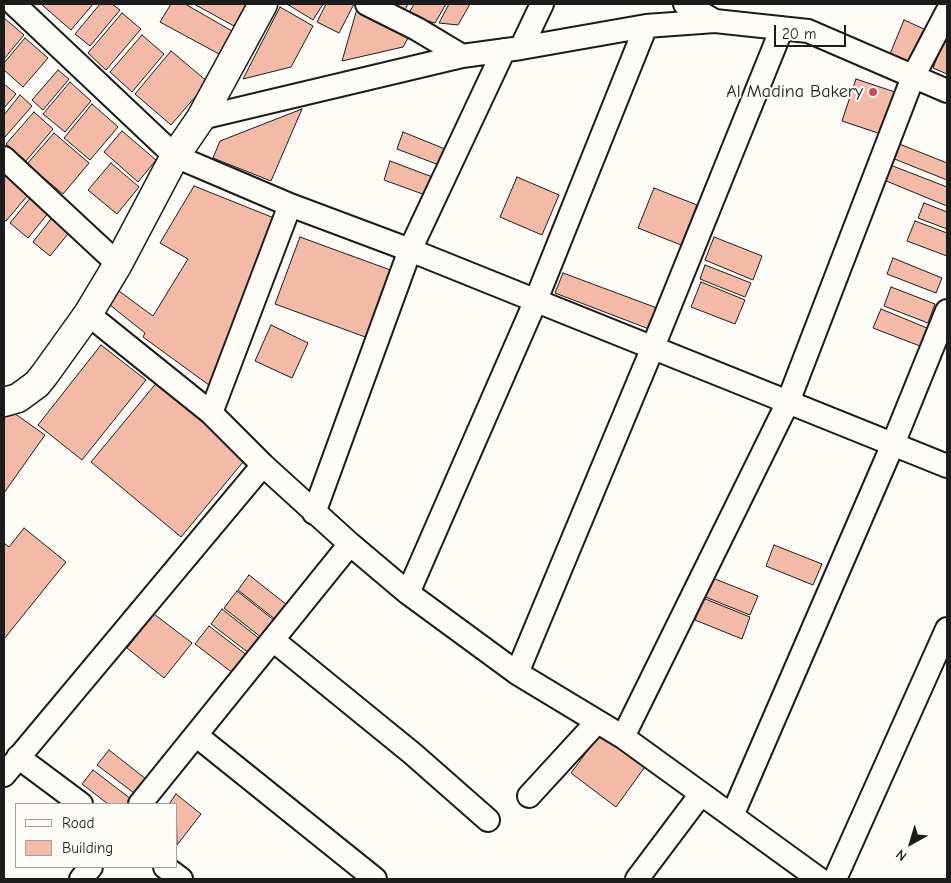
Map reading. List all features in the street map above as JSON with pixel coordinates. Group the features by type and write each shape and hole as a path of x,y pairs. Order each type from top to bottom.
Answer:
{"street":[{"path":"14,4 175,156 290,205 536,300 947,466"},
{"path":"4,402 18,398 37,384 88,314 118,264 175,156 201,118 263,4"},
{"path":"367,4 417,29 462,56"},
{"path":"314,513 410,250 512,49 542,4"},
{"path":"685,4 715,21"},
{"path":"623,737 788,402 913,77 947,12"},
{"path":"201,118 462,56 646,26 715,21 808,31 947,91"},
{"path":"408,593 536,300 646,26"},
{"path":"517,673 653,347 782,28"},
{"path":"4,158 118,264"},
{"path":"211,413 290,205"},
{"path":"732,816 893,444 947,311"},
{"path":"88,314 211,413 314,513 408,593 517,673 623,737 732,816 791,871 819,879"},
{"path":"4,775 263,465"},
{"path":"141,803 350,544"},
{"path":"835,879 947,628"},
{"path":"273,640 413,754 488,820"},
{"path":"529,796 597,722"},
{"path":"196,736 375,879"},
{"path":"18,757 80,803"},
{"path":"637,879 701,794"},
{"path":"81,879 90,868"},
{"path":"166,868 181,879"}],"building":[{"path":"41,4 93,4 71,30"},
{"path":"100,4 112,4 120,10 90,46 75,34"},
{"path":"171,4 185,4 232,31 219,54 160,22"},
{"path":"194,4 246,4 234,26"},
{"path":"287,4 323,4 313,20"},
{"path":"326,4 354,4 339,33 317,22"},
{"path":"391,4 408,4 404,11"},
{"path":"414,4 446,4 435,23 408,15"},
{"path":"449,4 470,4 458,25 439,23"},
{"path":"280,7 313,26 291,67 243,79"},
{"path":"357,9 412,31 403,47 342,61"},
{"path":"122,13 141,29 106,70 88,53"},
{"path":"4,18 24,35 4,59"},
{"path":"904,20 924,29 908,61 890,54"},
{"path":"947,32 947,74 933,68"},
{"path":"142,35 164,54 132,92 110,72"},
{"path":"25,38 48,58 23,87 4,70 4,63"},
{"path":"171,51 208,82 171,125 135,94"},
{"path":"58,70 69,79 43,110 32,100"},
{"path":"856,79 901,94 887,136 842,121"},
{"path":"70,82 91,101 65,132 43,114"},
{"path":"4,84 16,94 4,108"},
{"path":"20,95 32,106 5,137 4,115"},
{"path":"92,104 118,127 90,160 64,138"},
{"path":"302,109 271,181 213,158 220,141"},
{"path":"34,112 53,129 26,161 6,144"},
{"path":"122,131 156,160 138,182 104,152"},
{"path":"403,132 445,149 439,165 397,149"},
{"path":"54,133 89,163 63,194 27,164"},
{"path":"897,143 947,163 947,180 892,158"},
{"path":"390,161 435,178 428,196 384,180"},
{"path":"111,163 139,187 117,214 88,190"},
{"path":"885,163 947,187 947,206 879,178"},
{"path":"4,164 33,189 6,221 4,220"},
{"path":"517,177 559,195 542,235 500,217"},
{"path":"194,186 279,220 213,388 143,337 145,333 110,305 119,291 153,316 188,259 160,243"},
{"path":"654,188 697,205 681,245 638,228"},
{"path":"32,196 50,211 28,238 10,223"},
{"path":"924,203 947,212 947,229 918,218"},
{"path":"54,215 72,229 50,256 33,242"},
{"path":"915,221 947,233 947,256 907,241"},
{"path":"300,237 393,271 368,338 275,304"},
{"path":"714,237 762,256 753,280 705,260"},
{"path":"893,258 942,278 936,293 887,274"},
{"path":"705,265 751,283 745,297 700,279"},
{"path":"563,273 657,308 649,329 555,293"},
{"path":"701,282 745,300 735,324 691,307"},
{"path":"891,287 935,304 928,323 884,306"},
{"path":"881,309 927,328 920,346 873,328"},
{"path":"271,325 308,343 292,378 255,361"},
{"path":"101,345 146,380 82,460 38,425"},
{"path":"163,375 243,462 181,537 91,462"},
{"path":"4,406 45,435 4,493"},
{"path":"24,528 66,562 4,639 4,543 9,547"},
{"path":"774,545 822,564 813,585 766,566"},
{"path":"249,575 287,605 276,620 238,590"},
{"path":"710,577 758,596 750,615 703,596"},
{"path":"237,591 275,621 262,638 224,608"},
{"path":"703,598 750,617 742,639 695,620"},
{"path":"222,609 261,640 250,654 211,624"},
{"path":"154,614 192,643 164,678 127,648"},
{"path":"209,626 248,656 234,674 195,644"},
{"path":"603,730 647,764 616,807 571,773"},
{"path":"109,750 146,779 134,793 97,765"},
{"path":"93,770 131,799 128,803 107,803 82,784"},
{"path":"176,794 201,814 178,844 178,803 170,803"}],"place":[{"name":"Al Madina Bakery","path":"873,92"}]}
